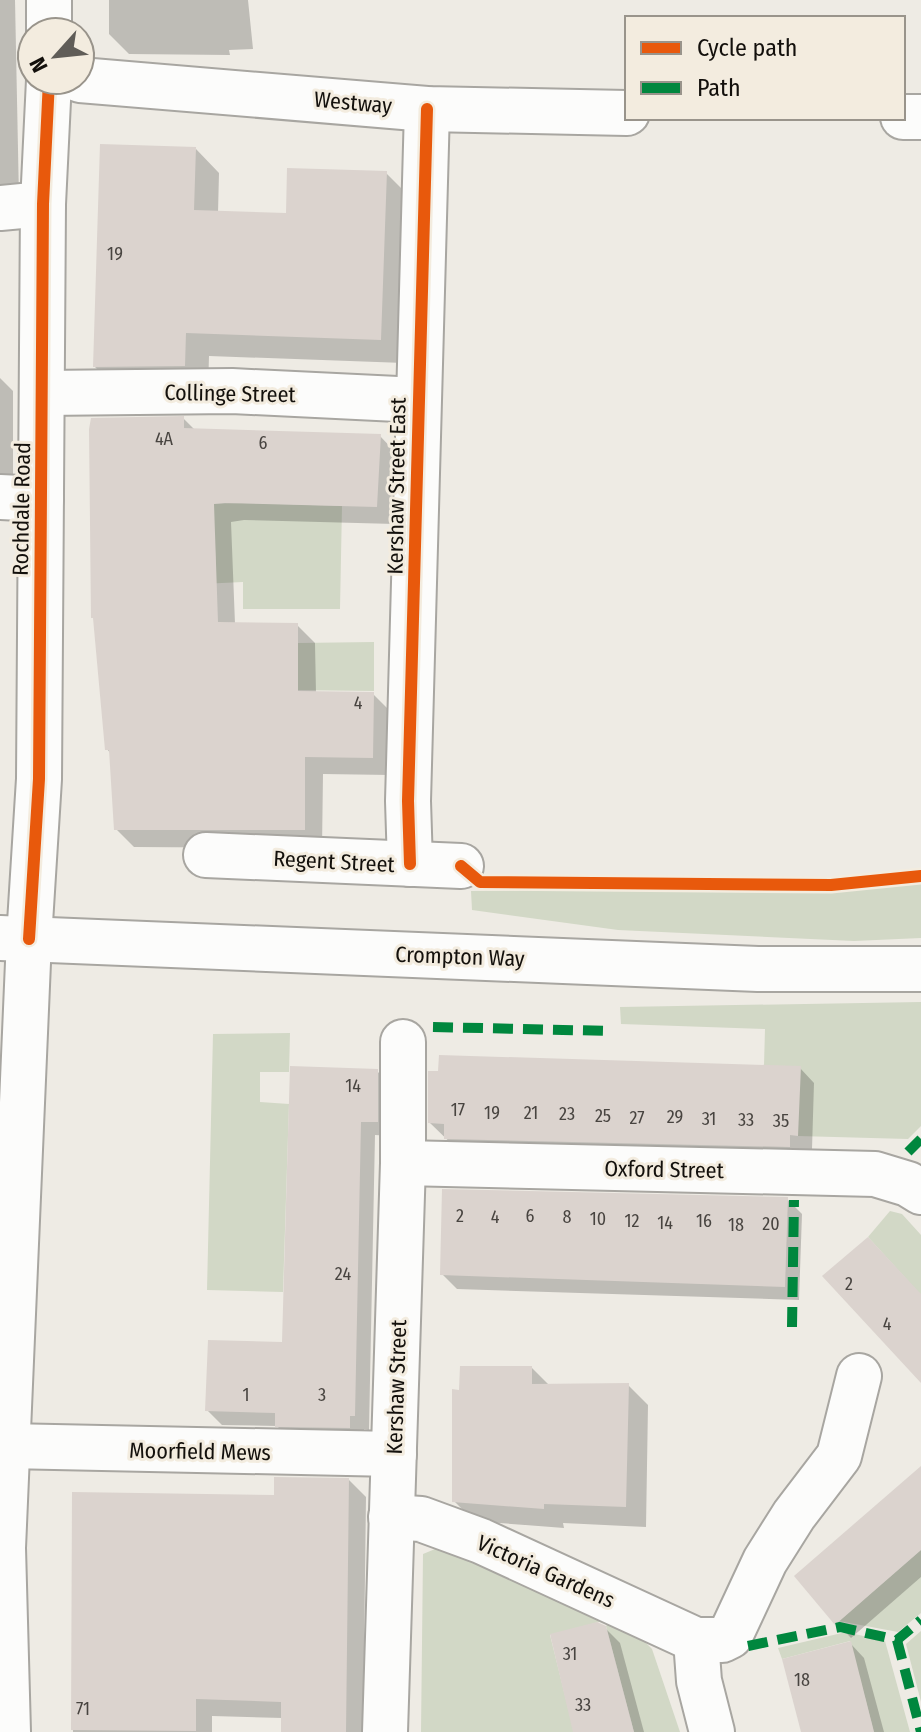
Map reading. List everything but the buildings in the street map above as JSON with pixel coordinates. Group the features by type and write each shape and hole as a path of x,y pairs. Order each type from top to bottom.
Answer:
{"street":[{"name":"Westway","path":"96,81 427,109 625,113"},
{"name":"Rochdale Road","path":"8,1732 3,1548 14,938 39,779 21,498 43,393 43,204 48,96"},
{"name":"Kershaw Street East","path":"410,864 408,801 427,109"},
{"path":"0,208 43,204"},
{"name":"Collinge Street","path":"43,393 232,391 418,400"},
{"name":"Regent Street","path":"206,855 461,866"},
{"name":"Crompton Way","path":"14,938 758,969 921,969"},
{"name":"Kershaw Street","path":"385,1732 403,1163 403,1042"},
{"name":"Oxford Street","path":"403,1163 875,1174 908,1184 921,1192"},
{"path":"712,1732 699,1681 696,1640 722,1640 730,1636 765,1561 794,1515 839,1456 859,1376"},
{"name":"Moorfield Mews","path":"7,1446 394,1454"},
{"name":"Victoria Gardens","path":"391,1517 421,1519 481,1541 696,1640"}],"green space":[{"path":"200,504 342,506 340,609 243,609 243,582 201,584 216,565 215,548"},
{"path":"374,642 374,691 292,690 298,673 298,643"},
{"path":"921,883 921,938 854,941 618,930 472,910 471,891 828,889"},
{"path":"921,1002 921,1126 908,1139 798,1136 764,1065 765,1029 621,1024 620,1007"},
{"path":"290,1033 289,1072 260,1072 260,1102 289,1104 283,1292 207,1290 213,1034"},
{"path":"890,1211 902,1214 921,1235 921,1295 868,1237"},
{"path":"440,1547 597,1615 599,1622 550,1635 574,1732 421,1732 423,1554"},
{"path":"921,1550 921,1613 898,1632 839,1621"},
{"path":"610,1622 641,1638 652,1649 680,1732 634,1732 606,1626"},
{"path":"921,1631 921,1702 906,1644"},
{"path":"846,1632 885,1641 910,1732 874,1732 850,1641 782,1659 778,1648"}],"marked path":[{"path":"433,1027 612,1031"},
{"path":"908,1152 921,1139"},
{"path":"792,1327 794,1200"},
{"path":"748,1646 840,1627 897,1640 921,1620"},
{"path":"897,1640 921,1732"}],"cycle path":[{"path":"29,939 39,779 43,204 48,96"},
{"path":"410,864 408,801 427,109"},
{"path":"461,866 480,882 831,885 921,876"}]}
